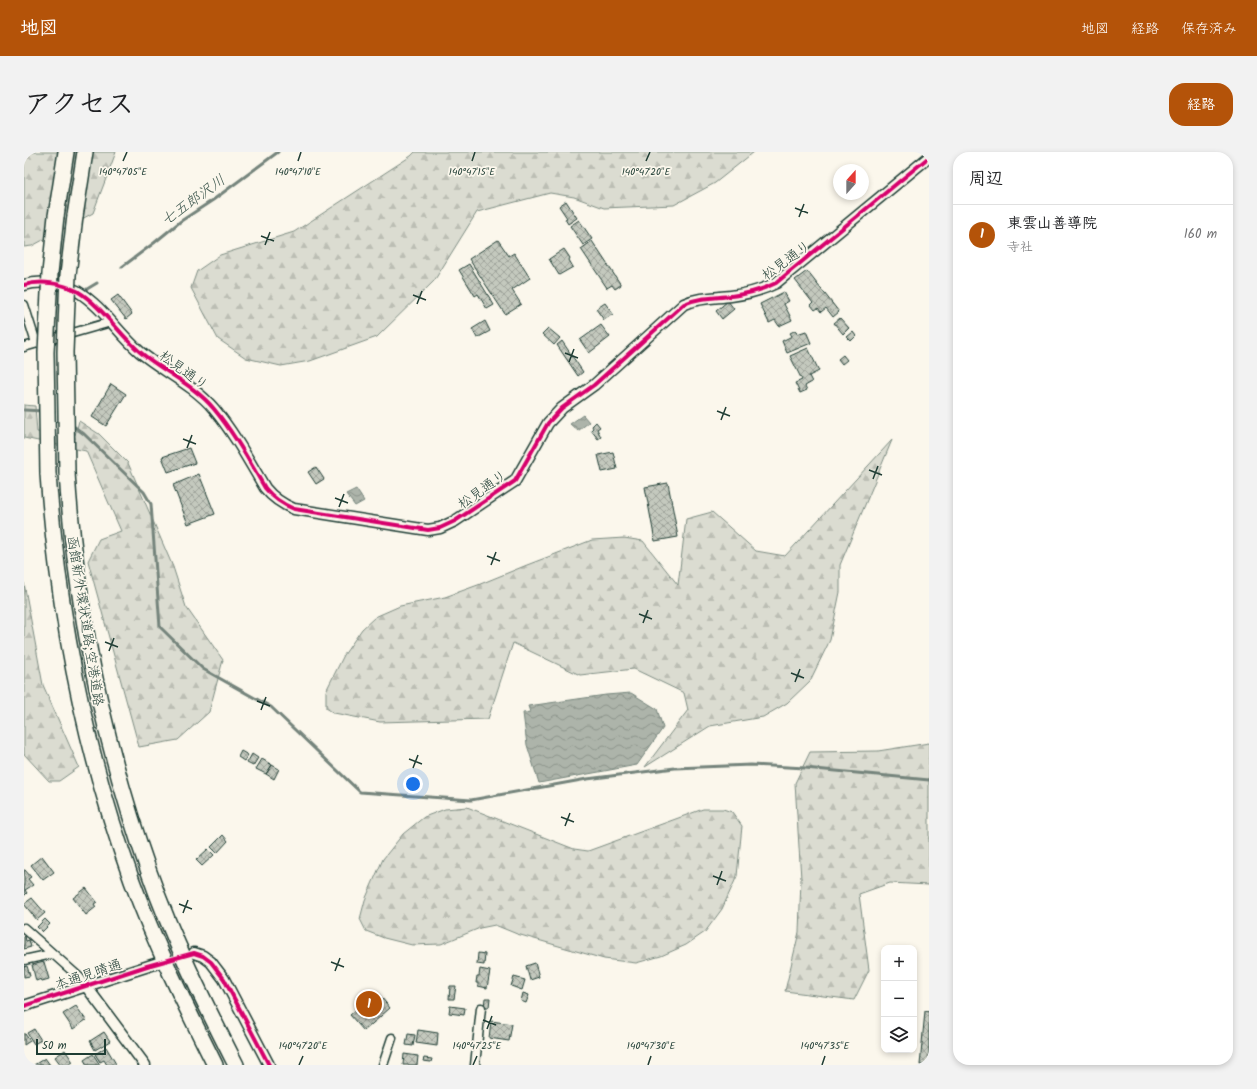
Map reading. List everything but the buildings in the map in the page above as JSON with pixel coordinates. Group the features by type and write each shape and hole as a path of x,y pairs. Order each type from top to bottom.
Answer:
{"highway":[{"name":"函館新外環状道路;空港道路","path":"66,152 56,216 50,273 46,352 48,474 51,524 67,639 83,718 105,801 132,881 154,938 215,1065"},
{"name":"函館新外環状道路;空港道路","path":"85,152 68,275 65,352 67,473 75,571 86,637 102,715 124,796 149,873 171,929 199,992 236,1065"}],"street":[{"name":"松見通り","path":"24,285 31,283 47,283 63,286 76,291 95,305 139,351 202,396 210,404 224,421 265,488 271,496 282,503 294,509 428,530 440,528 455,521 515,481 548,423 557,413 594,385 684,304 694,299 748,293 764,289 776,283 929,157"},
{"path":"24,305 36,343"},
{"path":"24,347 111,322"},
{"path":"24,928 79,977 144,1065"},
{"path":"194,953 203,956 211,962 224,979 269,1065"},
{"path":"24,960 52,954"},
{"name":"本通見晴通","path":"24,1006 158,963"},
{"path":"475,1065 480,1008"},
{"path":"383,1065 392,1038"}],"green space":[{"path":"24,152 116,152 93,213 32,246 24,247"},
{"path":"415,152 754,152 715,183 674,205 604,208 574,197 550,193 477,212 434,281 377,337 310,361 281,366 246,358 218,339 191,288 197,271 220,255 294,232"},
{"path":"24,405 35,406 37,432 75,435 79,421 99,434 128,463 173,567 186,607 223,660 209,712 178,740 139,747 88,561 99,539 121,531 86,451 24,438"},
{"path":"892,440 840,565 840,592 830,640 810,681 787,703 763,717 710,726 645,767 688,710 684,693 634,669 580,675 513,643 488,719 380,722 334,713 326,708 326,691 344,655 362,629 375,617 400,606 445,597 592,540 624,538 643,541 678,585 686,519 712,512 756,551 785,556"},
{"path":"24,583 43,685 79,767 59,781 49,781 24,754"},
{"path":"929,743 929,885 890,883 859,894 869,970 854,1000 785,991 799,932 801,879 795,783 810,752 878,751"},
{"path":"467,807 574,849 588,851 703,809 723,809 732,812 742,826 737,876 722,909 705,932 686,945 661,956 636,963 604,959 517,934 495,925 480,928 441,944 412,945 384,938 366,931 360,919 365,900 383,859 403,834 424,817 445,809"}],"water":[{"path":"583,415 589,422 578,431 570,424"},
{"path":"356,489 364,501 355,506 346,494"},
{"path":"631,693 657,709 663,728 637,765 539,783 527,745 523,713 530,712 528,706"}],"waterway":[{"name":"七五郎沢川","path":"122,267 181,221 213,200 278,152"},
{"name":"七五郎沢川","path":"87,289 97,283"},
{"path":"24,410 43,411"},
{"path":"72,425 84,434 144,492 151,504 160,627 203,669 271,707 360,792 471,800 587,779 675,768 751,765 805,768 929,780"}],"cycle path":[{"path":"24,285 31,283 58,284 77,291 86,297 140,352 206,400 241,447 265,488 271,495 282,503 294,509 428,530 440,528 455,521 515,481 548,423 562,408 594,385 684,304 701,299 749,293 776,283 929,157"},
{"path":"24,1006 147,966 194,953 203,956 211,962 224,979 269,1065"}],"place":[{"name":"東雲山善導院","path":"369,1004"}]}
